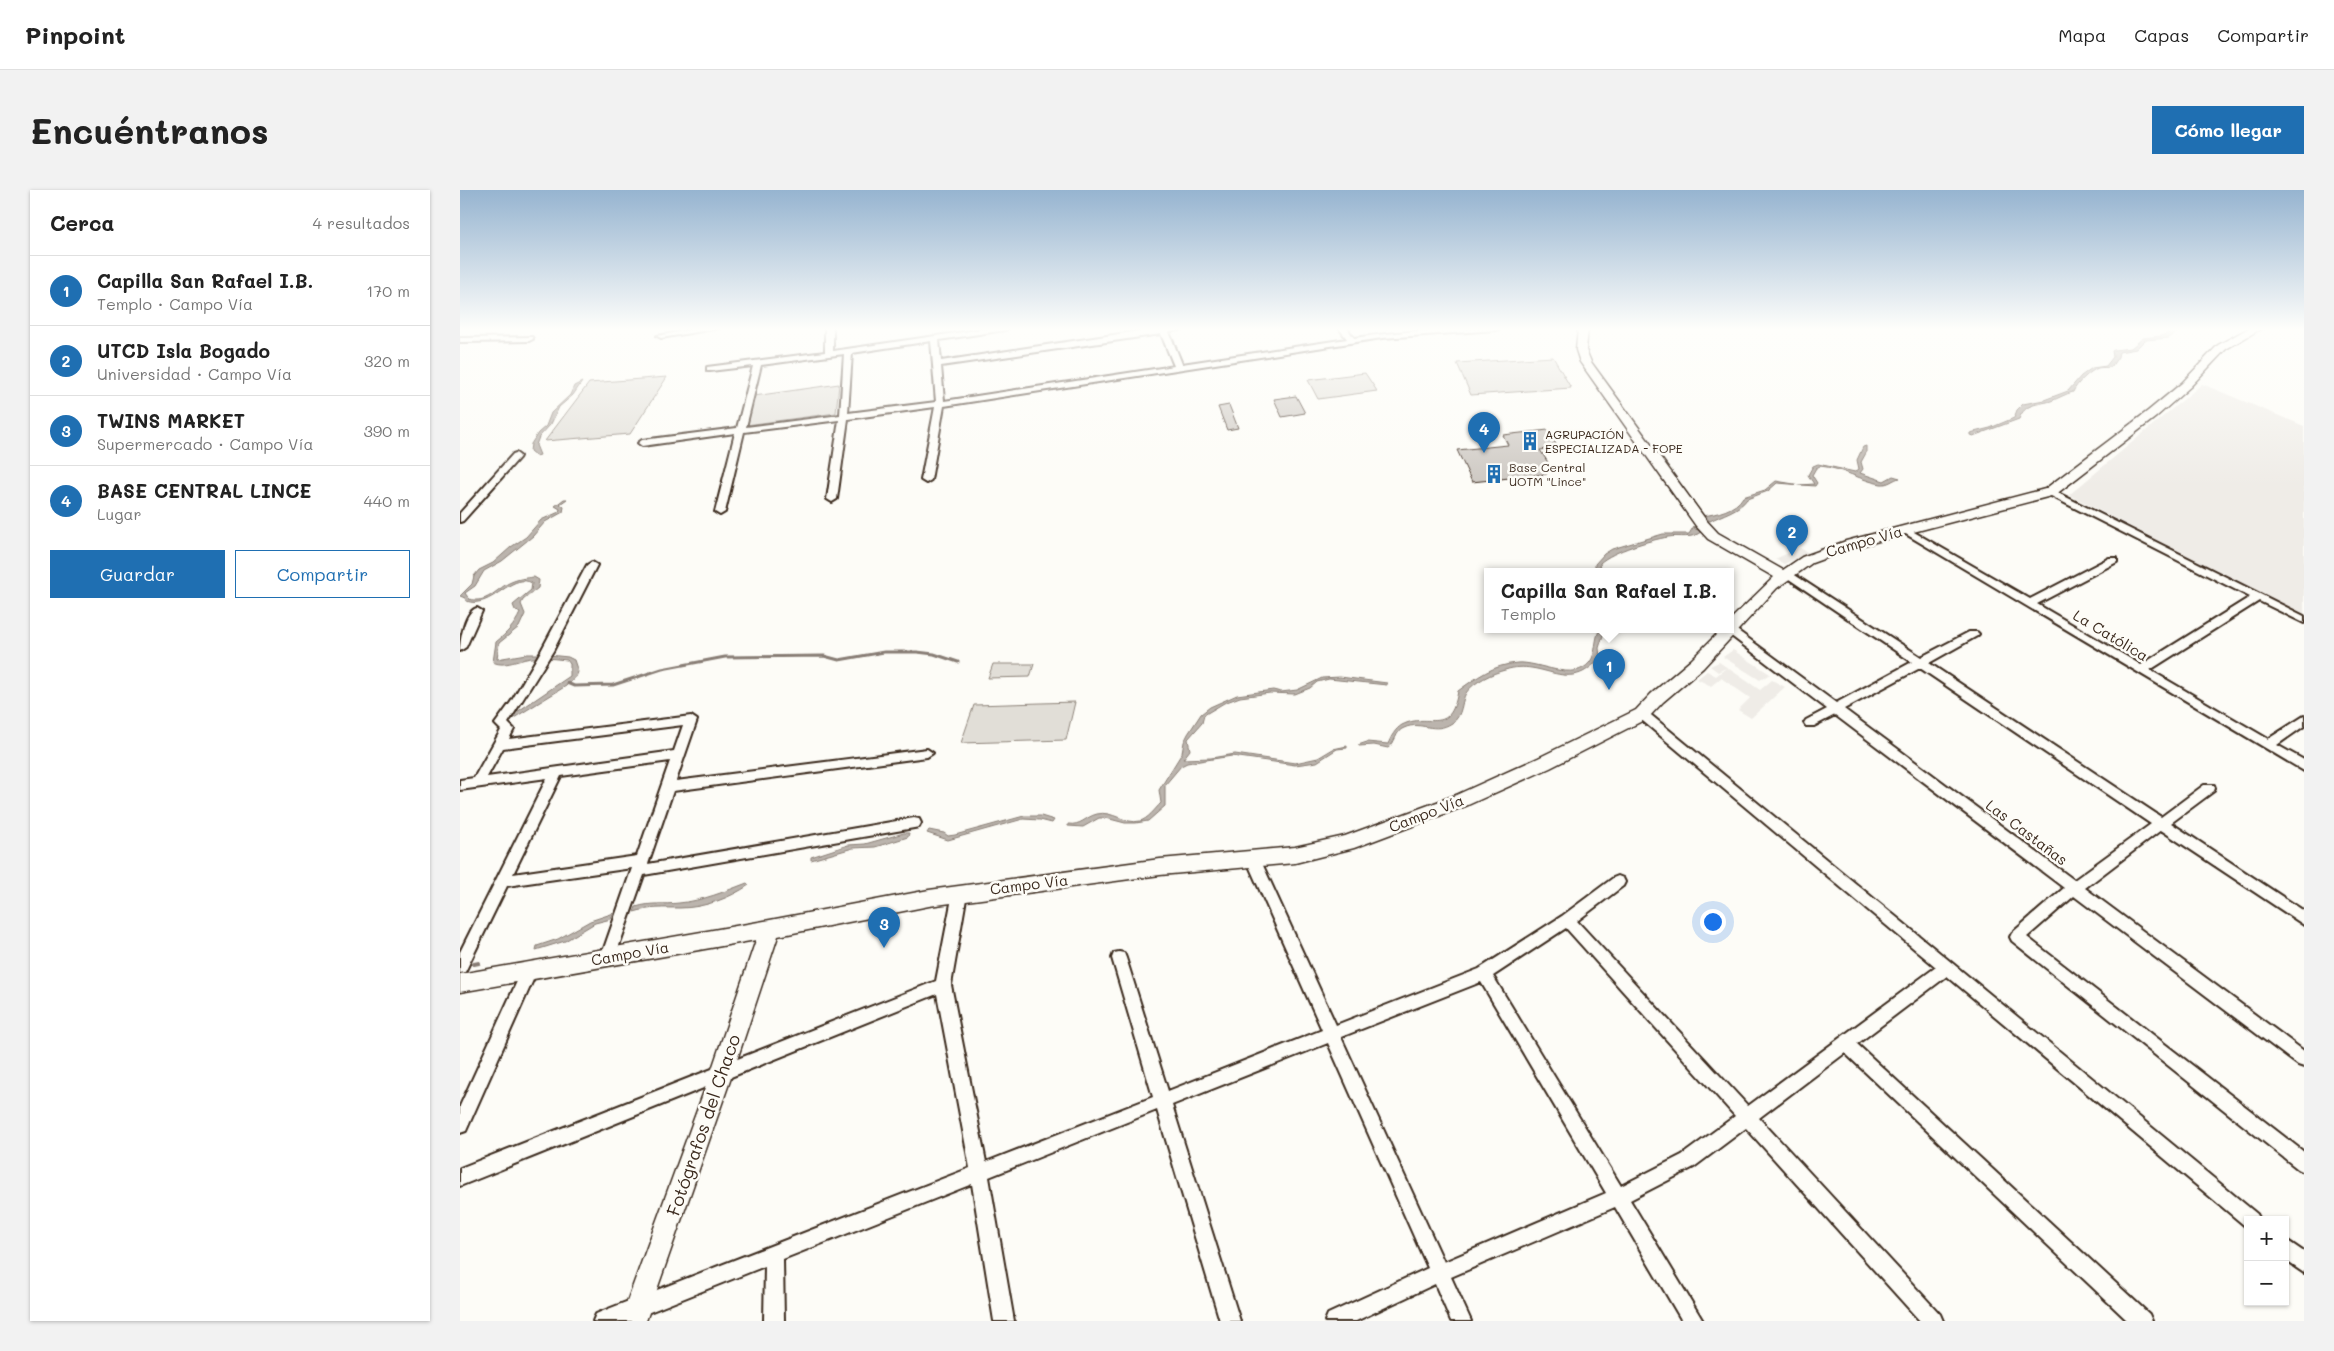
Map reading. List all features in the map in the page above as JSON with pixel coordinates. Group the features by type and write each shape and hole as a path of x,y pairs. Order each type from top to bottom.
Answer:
{"street":[{"path":"720,512 753,381"},
{"path":"832,499 844,415 846,381"},
{"path":"926,480 940,404 938,381"},
{"path":"642,443 844,415 940,404 1090,381"},
{"path":"1599,381 1700,523 1713,536 1785,574 1922,662 2304,918"},
{"name":"Campo Vía","path":"1734,626 1785,574 1799,564 1819,554 2050,492 2152,414 2190,381"},
{"path":"460,519 516,456"},
{"path":"2050,492 2304,620"},
{"name":"La Católica","path":"1904,530 2304,766"},
{"path":"2029,604 2113,560"},
{"path":"478,782 508,729 503,720 515,705 544,656 592,565"},
{"path":"2141,670 2258,597"},
{"path":"460,646 477,610"},
{"name":"Campo Vía","path":"460,983 960,894 1151,868 1312,852 1367,836 1470,796 1544,763 1642,714 1657,698 1697,664 1727,633"},
{"name":"Las Castañas","path":"1734,633 2304,1060"},
{"path":"1810,723 1973,634"},
{"path":"1642,714 2246,1216"},
{"path":"500,744 691,720 608,957"},
{"path":"2268,744 2304,720"},
{"path":"668,787 927,754"},
{"path":"460,785 679,755"},
{"path":"460,967 557,771"},
{"path":"2209,788 2160,822 2074,888 2017,937 2304,1163"},
{"path":"502,881 639,866 914,823"},
{"path":"1253,859 1461,1321"},
{"path":"603,1321 636,1313 774,1254 979,1172 1484,974 1567,920 1618,882"},
{"path":"960,894 943,985 979,1172 1004,1321"},
{"path":"1567,920 1933,1321"},
{"name":"Fotógrafos del Chaco","path":"636,1313 722,1072 770,929"},
{"path":"1118,958 1230,1321"},
{"path":"1335,1321 1439,1273 1618,1197 1688,1161 1846,1045 1946,968"},
{"path":"460,1125 529,971"},
{"path":"1484,974 1693,1321"},
{"path":"460,1177 943,985"},
{"path":"1846,1045 2142,1321"},
{"path":"2289,1251 2304,1264"},
{"path":"774,1254 774,1321"}],"shaded area":[{"path":"665,381 630,434 545,441 589,383"},
{"path":"1308,381 1370,381 1377,391 1318,399"},
{"path":"1465,381 1567,381 1571,388 1471,395"},
{"path":"2077,381 2081,381 2073,392 2051,401 2028,407 2019,419 1973,436 1970,435 1970,433 1990,428 2014,418 2017,410 2023,404 2044,400 2068,391"},
{"path":"582,382 573,395 559,407 551,424 539,437 536,445 540,455 536,456 530,451 531,444 538,433 546,426 551,413 570,395 574,386"},
{"path":"839,384 836,413 746,425 754,396"},
{"path":"2202,384 2304,426 2304,615 2069,495"},
{"path":"1866,446 1866,453 1861,462 1863,469 1860,473 1884,481 1893,476 1900,478 1886,484 1881,484 1836,469 1820,466 1816,468 1812,475 1817,483 1815,486 1801,485 1814,484 1808,475 1813,466 1818,464 1855,472 1859,469 1857,460 1863,447"},
{"path":"1776,481 1798,485 1777,483 1768,491 1747,499 1735,509 1710,521 1703,516 1720,513 1731,508 1743,497 1765,490"},
{"path":"564,499 567,499 560,504 564,507 563,512 545,522 533,536 502,561 484,571 475,586 465,593 469,599 481,600 509,583 534,577 539,580 538,588 523,600 521,604 525,614 519,627 499,643 497,659 526,654 542,654 539,658 504,664 493,662 496,642 510,629 520,613 515,610 513,605 531,590 532,583 519,581 492,597 476,602 466,601 465,598 460,596 472,584 474,576 479,570 493,563 526,537 541,520 559,512 560,509 555,506"},
{"path":"1694,526 1695,529 1702,531 1686,537 1668,537 1632,547 1614,554 1600,563 1601,568 1595,568 1595,564 1604,554 1612,549 1663,534 1689,534"},
{"path":"1800,548 1809,553 1784,564 1775,559"},
{"path":"1598,633 1604,633 1599,648 1600,657 1589,669 1578,674 1556,674 1519,667 1500,671 1484,678 1469,689 1464,696 1456,720 1452,723 1439,728 1410,726 1404,728 1388,748 1374,745 1358,745 1367,742 1388,744 1395,731 1402,725 1412,721 1444,719 1450,714 1458,691 1500,666 1526,663 1566,671 1575,671 1583,668 1592,658"},
{"path":"1733,650 1770,674 1760,680 1723,657"},
{"path":"549,655 568,657 574,660 578,672 576,677 566,686 509,721 511,716 570,676 570,664 567,660 547,658"},
{"path":"1719,662 1760,690 1772,680 1785,687 1751,718 1738,710 1750,698 1721,678 1711,686 1697,679 1707,671 1716,676 1726,668 1718,672 1710,666"},
{"path":"993,664 1034,664 1030,677 988,678"},
{"path":"1340,677 1387,683 1387,685 1329,679 1317,682 1310,688 1295,694 1270,693 1240,697 1224,703 1204,715 1202,723 1188,739 1190,750 1183,759 1211,758 1235,754 1295,763 1318,758 1333,749 1347,746 1347,748 1337,749 1317,762 1295,765 1232,756 1187,763 1181,766 1165,785 1165,806 1148,821 1125,823 1099,818 1083,827 1068,826 1068,824 1080,823 1093,815 1103,813 1135,822 1149,816 1161,803 1159,790 1182,753 1188,734 1201,714 1210,707 1237,695 1273,690 1281,692 1297,690 1322,678"},
{"path":"1075,702 1066,740 961,743 974,705"},
{"path":"1024,816 1041,816 1054,820 1052,823 1023,819 948,840 927,833 929,830 944,833 948,836 955,835"},
{"path":"909,833 908,837 875,847 853,848 811,860 811,857 848,845 865,844"},
{"path":"747,883 749,885 734,894 707,904 689,908 651,909 634,912 636,907 642,905 696,900"},
{"path":"614,913 611,919 595,923 565,941 536,950 537,946 558,939 590,921"}],"building":[{"path":"1296,396 1305,413 1282,417 1274,399"},
{"path":"1229,405 1238,428 1227,430 1218,407"},
{"path":"1548,430 1558,448 1540,450 1549,464 1541,465 1547,474 1472,482 1457,450 1508,445 1503,435"}],"waterway":[{"path":"567,683 574,686 613,685 662,669 725,657 824,656 839,660 884,652 917,652 934,654 958,662"},
{"path":"474,964 479,963"}],"place":[{"name":"AGRUPACIÓN ESPECIALIZADA - FOPE","path":"1530,441"},
{"name":"BASE CENTRAL LINCE","path":"1484,453"},
{"name":"Base Central UOTM \"Lince\"","path":"1494,474"},
{"name":"UTCD Isla Bogado","path":"1792,556"},
{"name":"Capilla San Rafael I.B.","path":"1609,690"},
{"name":"TWINS MARKET","path":"884,948"}]}
